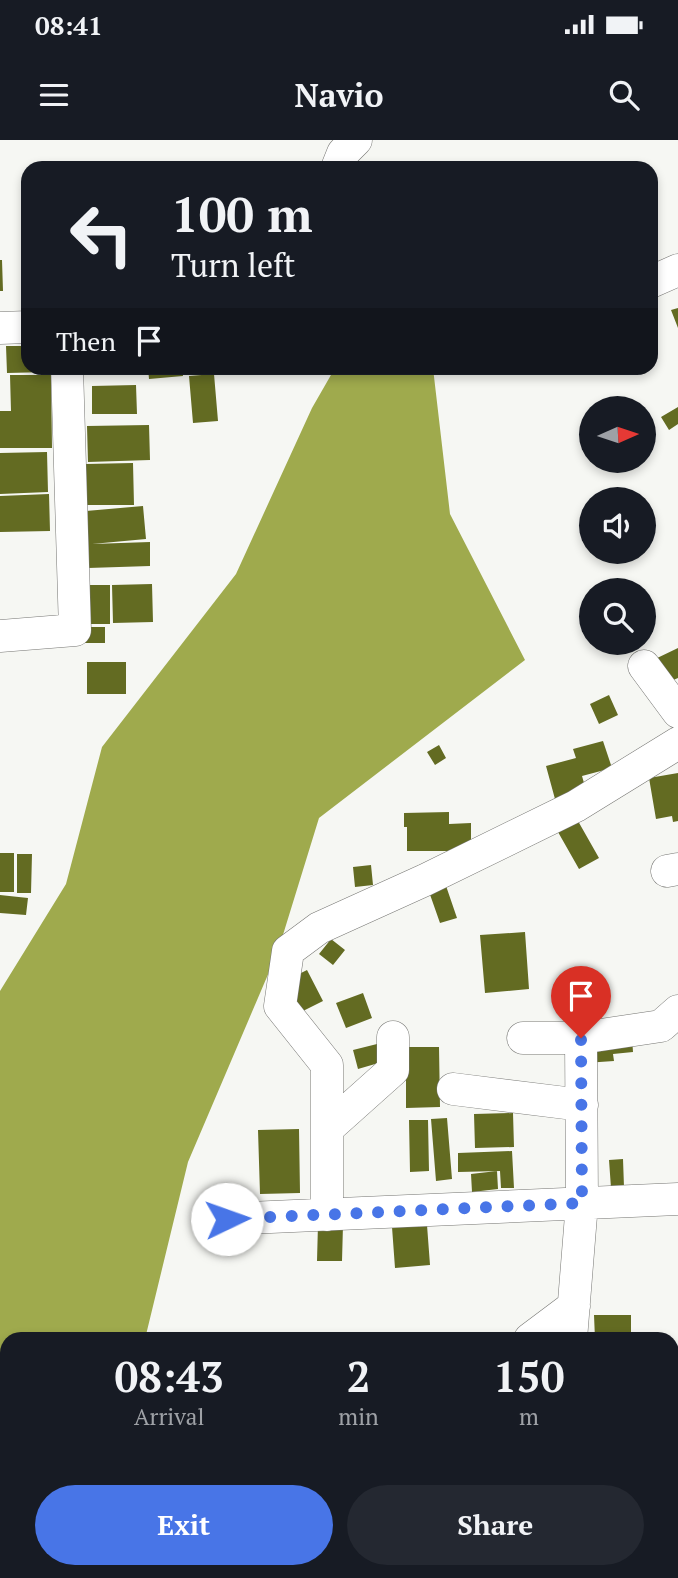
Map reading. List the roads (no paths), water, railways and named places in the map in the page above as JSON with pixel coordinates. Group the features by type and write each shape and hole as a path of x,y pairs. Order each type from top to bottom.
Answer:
{"street":[{"path":"340,161 343,153 356,140"},
{"path":"658,279 678,270"},
{"path":"0,328 21,327"},
{"path":"0,636 75,630 68,375"},
{"path":"644,666 678,712"},
{"path":"327,1215 327,1065 280,1006 288,951 319,928 576,806 678,743"},
{"path":"523,1038 581,1038 661,1026 678,1010"},
{"path":"327,1129 393,1070 393,1037"},
{"path":"572,1332 582,1203 581,1038"},
{"path":"453,1089 582,1105"},
{"path":"227,1219 678,1199"},
{"path":"539,1332 574,1306"}]}
